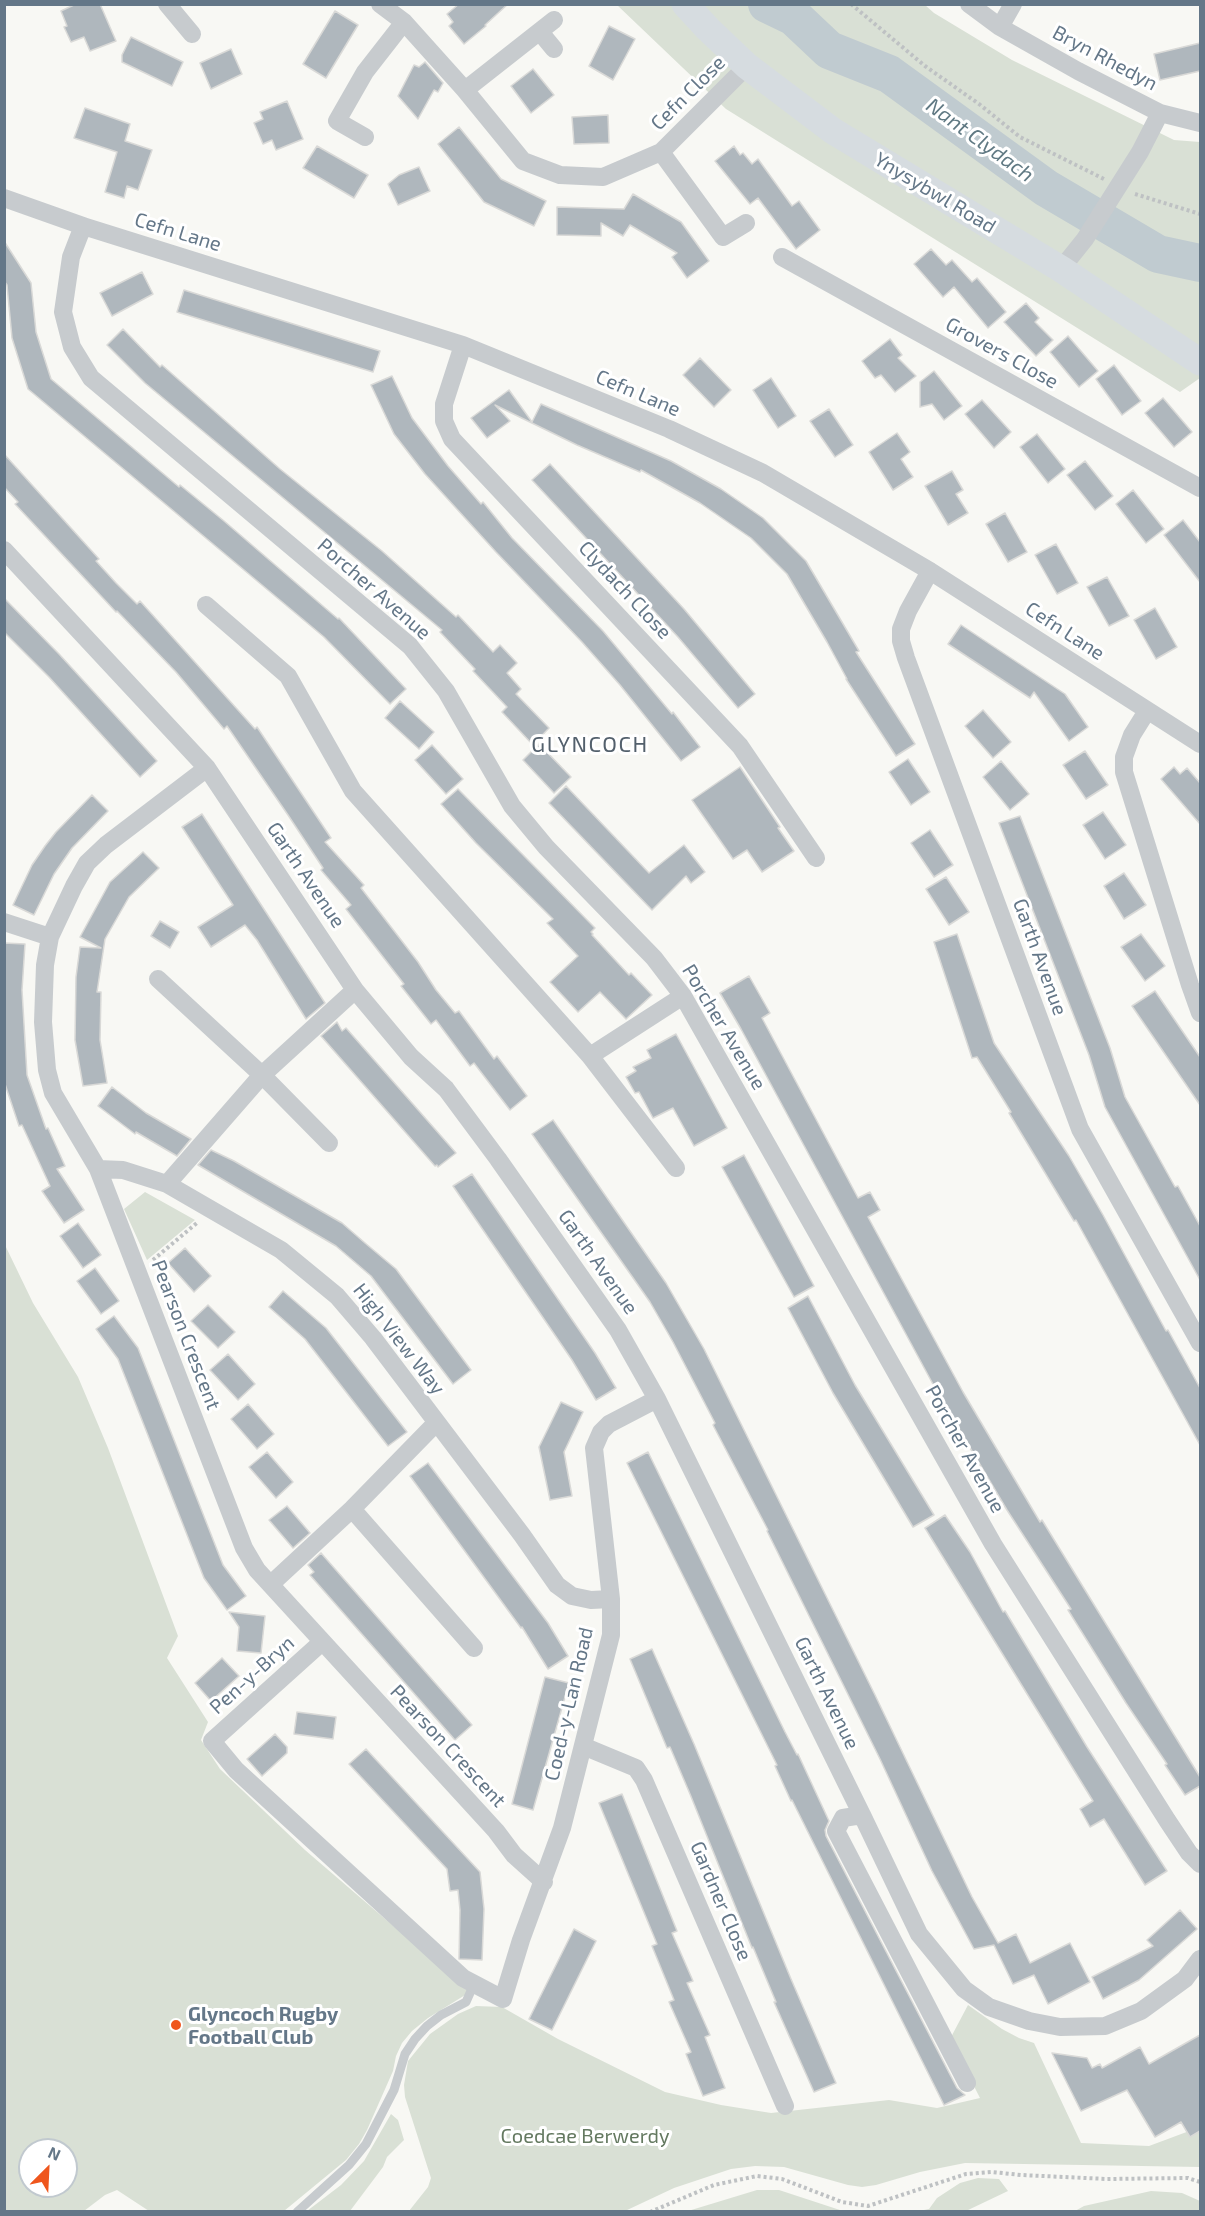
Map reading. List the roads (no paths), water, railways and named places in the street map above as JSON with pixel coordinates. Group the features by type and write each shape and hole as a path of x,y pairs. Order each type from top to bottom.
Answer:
{"main road":[{"name":"Ynysybwl Road","path":"685,4 747,66 833,131 1061,269 1200,362"}],"street":[{"path":"167,4 192,34"},
{"name":"Cefn Close","path":"380,4 404,22 524,161 560,176 603,177 660,152 747,66"},
{"name":"Bryn Rhedyn","path":"969,4 1000,27 1078,71 1160,113 1200,123"},
{"path":"1000,27 1013,4"},
{"path":"365,136 337,121 364,72 404,22"},
{"path":"465,90 547,26 555,50"},
{"path":"1061,269 1085,239 1140,152 1160,113"},
{"name":"Cefn Close","path":"660,152 723,237 746,223"},
{"name":"Cefn Lane","path":"4,198 83,226 463,345 669,429 763,473 930,571 1200,744"},
{"name":"Porcher Avenue","path":"83,226 71,257 63,312 72,347 91,378 410,646 446,691 512,806 546,847 654,958 683,996 993,1544 1178,1837 1200,1864"},
{"name":"Grovers Close","path":"782,257 1200,488"},
{"name":"Clydach Close","path":"463,345 444,404 444,421 452,439 740,746 816,858"},
{"name":"Garth Avenue","path":"4,550 207,768 356,990 411,1057 446,1089 618,1330 657,1399 919,1934 964,1989 989,2007 1029,2021 1060,2027 1105,2026 1142,2011 1185,1979 1200,1959"},
{"name":"Garth Avenue","path":"930,571 901,629 901,641 906,658 1080,1129 1200,1343"},
{"path":"206,605 288,676 353,791 590,1056 676,1168"},
{"path":"1147,711 1132,735 1124,757 1124,772 1182,962 1200,1013"},
{"name":"Pearson Crescent","path":"207,768 106,845 87,863 74,886 50,937 45,965 43,1022 47,1070 53,1093 98,1169 244,1548 257,1570 496,1831 514,1856 544,1882"},
{"path":"4,922 50,937"},
{"path":"158,979 261,1075 329,1143"},
{"path":"167,1184 261,1075 356,990"},
{"path":"590,1056 683,996"},
{"name":"High View Way","path":"98,1169 123,1170 167,1184 281,1250 338,1296 373,1338 522,1535 557,1585 572,1596 591,1600 611,1599"},
{"name":"Coed-y-Lan Road","path":"469,1981 503,1999 521,1940 562,1828 611,1635 611,1599 594,1448 601,1432 609,1424 657,1399"},
{"path":"271,1584 352,1509 436,1423"},
{"path":"352,1509 474,1648"},
{"name":"Pen-y-Bryn","path":"322,1642 212,1741 236,1770 469,1981"},
{"name":"Gardner Close","path":"583,1746 636,1768 644,1780 784,2106"},
{"path":"862,1815 843,1818 836,1831 967,2083"}],"lane":[{"path":"297,2211 349,2165 366,2144 394,2090 405,2055 415,2039 441,2015 466,2002 469,1981"}],"waterway":[{"name":"Nant Clydach","path":"767,4 794,17 829,50 889,74 1046,188 1158,254 1200,263"}],"place":[{"name":"Glyncoch Rugby Football Club","path":"176,2025"}],"district":[{"name":"GLYNCOCH","path":"590,745"}],"park label":[{"name":"Coedcae Berwerdy","path":"585,2136"}]}
